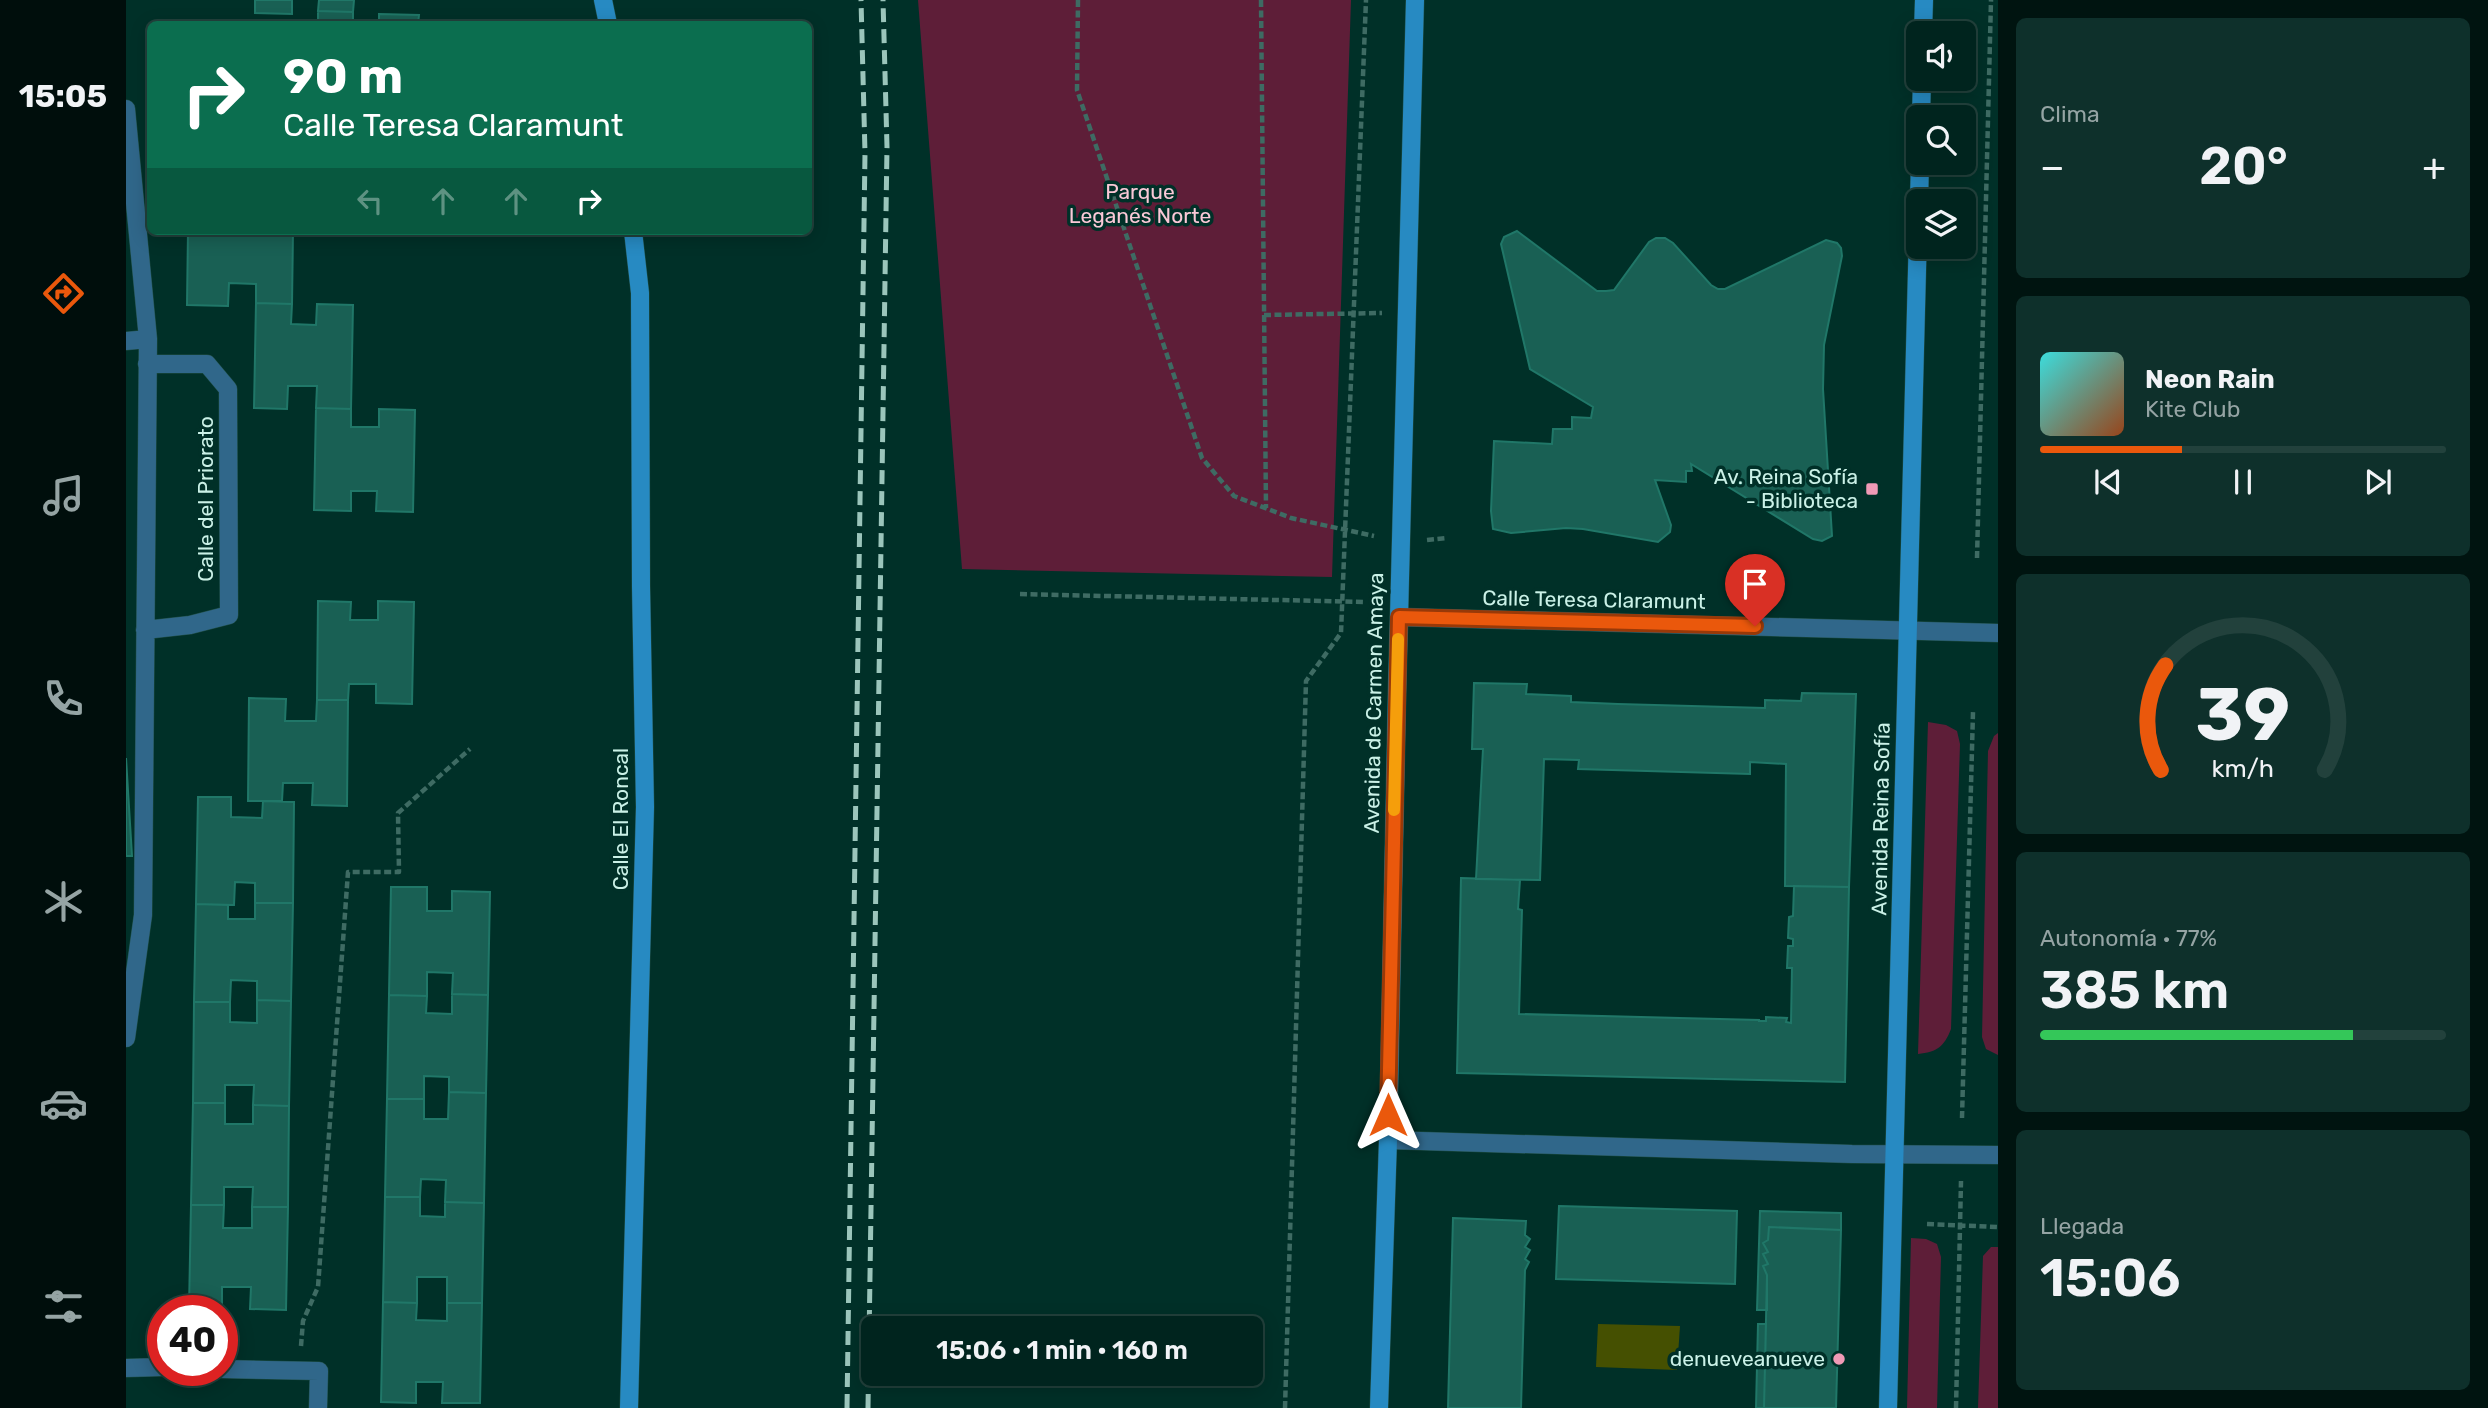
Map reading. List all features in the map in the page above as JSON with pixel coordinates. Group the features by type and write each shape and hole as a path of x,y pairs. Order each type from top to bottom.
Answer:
{"street":[{"path":"603,0 607,21"},
{"name":"Avenida de Carmen Amaya","path":"1379,1408 1388,1140 1415,0"},
{"path":"1923,21 1924,0"},
{"path":"126,109 148,339 143,915 126,1038"},
{"name":"Calle El Roncal","path":"629,1408 645,807 640,586 640,293 633,235"},
{"name":"Avenida Reina Sofía","path":"1888,1408 1917,259"},
{"path":"126,341 148,339"},
{"name":"Calle del Priorato","path":"145,631 190,625 229,615 228,389 207,364 147,364"},
{"name":"Calle Teresa Claramunt","path":"1399,617 1998,633"},
{"path":"1388,1140 1998,1155"},
{"path":"126,1368 147,1367"},
{"path":"238,1369 319,1371 318,1408"}],"path":[{"path":"1078,0 1077,90 1202,458 1234,496 1291,519 1401,542 1447,538"},
{"path":"1261,0 1266,508"},
{"path":"1285,1408 1306,681 1342,633 1366,0"},
{"path":"1977,558 1992,0"},
{"path":"1264,315 1407,313"},
{"path":"1020,594 1363,602"},
{"path":"1962,1118 1973,712"},
{"path":"299,1371 303,1321 318,1287 348,873 399,872 398,813 470,749"},
{"path":"1956,1408 1962,1180"},
{"path":"1927,1224 1997,1227"}],"green space":[{"name":"Parque Leganés Norte","path":"918,0 1351,0 1332,577 962,569"},
{"path":"1928,722 1946,725 1957,731 1960,744 1951,1029 1939,1048 1918,1054"},
{"path":"1998,733 1998,1055 1986,1049 1982,1037 1988,751"},
{"path":"1911,1238 1926,1239 1937,1244 1941,1257 1937,1408 1907,1408"},
{"path":"1991,1247 1998,1247 1998,1408 1978,1408 1983,1256"}],"shaded area":[{"path":"1598,1324 1680,1326 1677,1370 1596,1367"}],"building":[{"path":"255,0 292,0 292,14 255,13"},
{"path":"319,0 354,0 353,12 318,11"},
{"path":"318,11 353,12 353,21 318,21"},
{"path":"379,14 419,15 418,21 379,21"},
{"path":"1517,231 1597,291 1614,290 1649,242 1656,238 1665,238 1673,243 1711,285 1718,289 1725,289 1826,240 1837,243 1842,256 1824,345 1823,389 1832,536 1822,541 1813,539 1691,464 1692,471 1686,471 1686,482 1655,480 1671,525 1670,532 1658,542 1583,529 1511,533 1493,529 1491,511 1494,441 1552,444 1553,429 1572,429 1572,417 1591,418 1593,407 1530,369 1501,244 1504,237"},
{"path":"188,235 293,235 292,304 256,303 256,284 229,283 228,306 187,305"},
{"path":"256,303 292,304 291,324 316,325 317,304 353,305 351,409 316,408 317,386 288,386 287,409 254,408"},
{"path":"316,408 351,409 351,427 379,427 379,409 415,410 413,512 376,511 377,491 351,491 351,511 314,510"},
{"path":"318,601 351,602 350,620 378,620 378,601 414,602 412,704 376,703 376,684 349,684 348,700 317,700"},
{"path":"1474,683 1527,684 1526,694 1571,696 1571,702 1618,704 1765,708 1765,700 1801,701 1802,693 1856,694 1849,887 1785,886 1786,764 1750,762 1750,774 1578,769 1579,760 1544,759 1540,880 1476,879 1483,749 1472,749"},
{"path":"249,698 286,699 285,721 316,721 317,700 348,700 347,806 312,805 313,783 283,783 282,801 248,801"},
{"path":"126,758 132,856 126,856"},
{"path":"198,797 231,797 231,817 262,818 263,801 294,802 293,903 255,903 255,883 235,882 234,905 196,904"},
{"path":"1461,878 1520,880 1518,909 1522,910 1519,1014 1759,1021 1766,1021 1766,1017 1787,1018 1786,1022 1791,1023 1792,968 1787,968 1788,946 1793,946 1793,939 1788,938 1789,917 1793,916 1794,886 1849,887 1845,1082 1457,1073"},
{"path":"391,887 427,887 427,911 452,911 452,891 490,892 488,995 452,994 453,973 427,972 427,996 389,995"},
{"path":"255,903 293,903 291,1001 257,1000 257,981 231,980 230,1002 194,1002 196,904 228,905 228,919 255,919"},
{"path":"452,994 488,995 486,1093 449,1092 449,1077 424,1076 424,1099 387,1099 389,995 427,996 426,1013 452,1014"},
{"path":"257,1000 291,1001 289,1106 253,1105 254,1085 225,1085 225,1103 193,1103 194,1002 230,1002 230,1022 257,1023"},
{"path":"449,1092 486,1093 484,1203 445,1202 446,1180 421,1179 420,1197 385,1197 387,1099 424,1099 424,1119 448,1119"},
{"path":"193,1103 225,1103 225,1124 253,1124 253,1105 289,1106 288,1207 252,1207 253,1187 224,1187 224,1205 191,1205"},
{"path":"385,1197 420,1197 420,1216 445,1217 445,1202 484,1203 482,1303 447,1303 447,1277 417,1277 417,1303 383,1302"},
{"path":"191,1205 224,1205 223,1228 252,1228 252,1207 288,1207 286,1310 250,1309 251,1287 222,1287 222,1295 189,1295"},
{"path":"1559,1206 1737,1211 1735,1284 1556,1279"},
{"path":"1760,1211 1841,1213 1841,1230 1769,1227 1768,1240 1763,1243 1768,1252 1763,1254 1768,1264 1763,1266 1767,1275 1767,1310 1757,1310"},
{"path":"1453,1218 1526,1221 1525,1235 1530,1239 1525,1247 1530,1250 1525,1259 1529,1262 1525,1270 1521,1408 1448,1408"},
{"path":"1769,1227 1841,1230 1836,1408 1764,1408 1767,1275 1763,1266 1768,1264 1763,1254 1768,1252 1763,1243 1768,1240"},
{"path":"383,1302 417,1303 416,1320 447,1321 447,1303 482,1303 480,1403 442,1403 443,1382 416,1382 416,1403 381,1402"},
{"path":"1758,1324 1766,1324 1764,1408 1756,1408"}],"railway":[{"path":"847,1408 865,153 861,0"},
{"path":"868,1408 887,147 883,0"}],"slow traffic":[{"path":"1394,810 1398,639"}],"place":[{"name":"Av. Reina Sofía - Biblioteca","path":"1872,489"},
{"name":"denueveanueve","path":"1839,1359"}],"route":[{"path":"1388,1115 1399,617 1755,626"}]}
